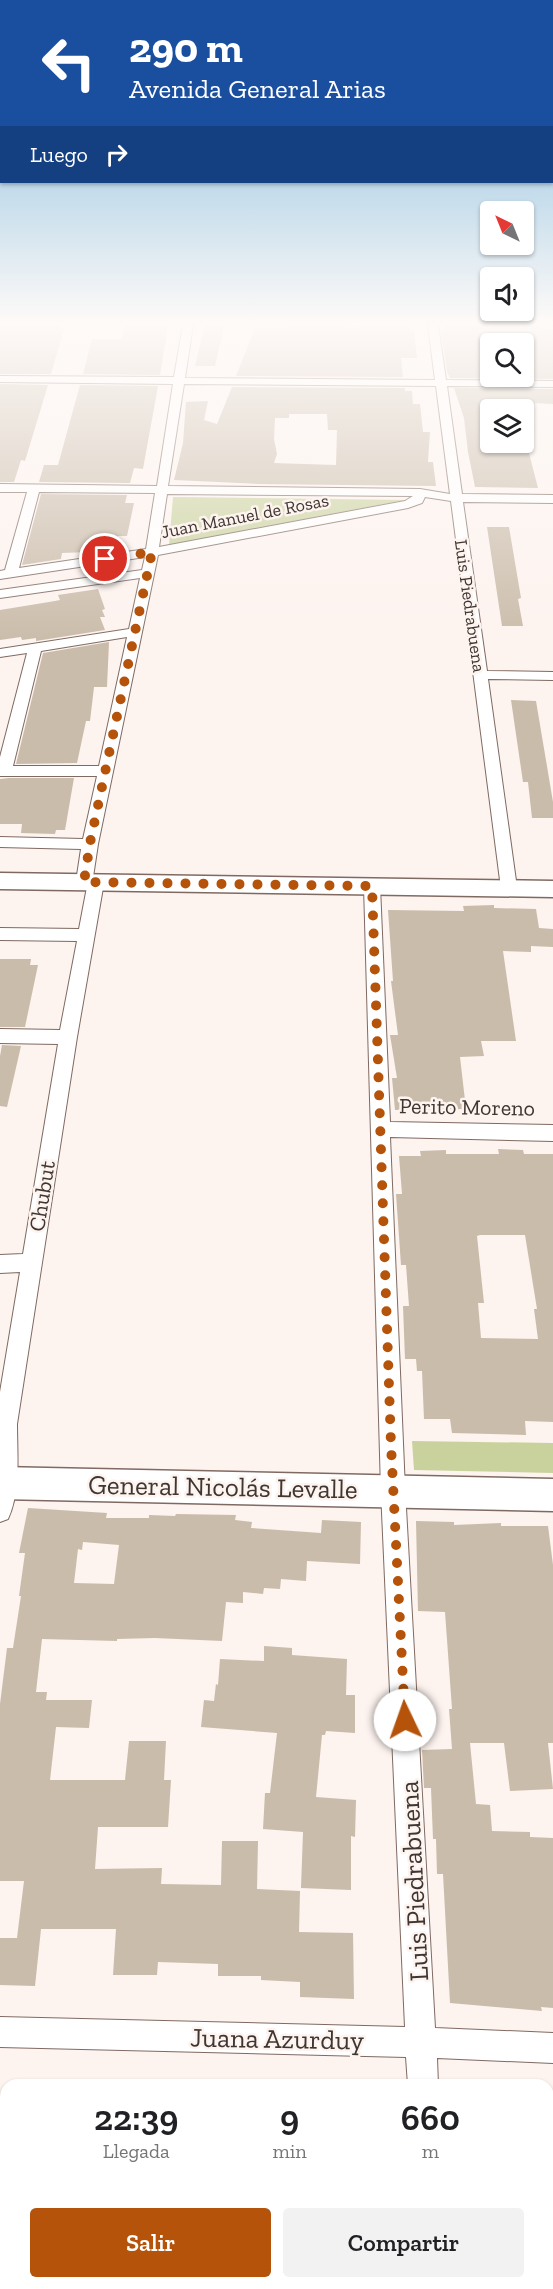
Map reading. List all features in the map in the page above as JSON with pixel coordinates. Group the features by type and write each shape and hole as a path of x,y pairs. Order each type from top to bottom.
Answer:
{"main road":[{"path":"0,880 553,889"},
{"name":"General Nicolás Levalle","path":"1,1492 393,1490 553,1495"}],"street":[{"name":"Chubut","path":"1,1492 4,1439 84,935 90,882 90,843 152,552 171,432"},
{"name":"Luis Piedrabuena","path":"447,432 509,888"},
{"path":"0,488 420,493 553,490"},
{"path":"6,574 34,489"},
{"name":"Juan Manuel de Rosas","path":"6,574 152,552 408,504 418,500 420,493"},
{"path":"455,493 553,499"},
{"path":"0,594 147,573"},
{"path":"0,653 135,632"},
{"path":"35,648 2,771 105,771"},
{"path":"479,675 553,676"},
{"path":"0,842 90,843"},
{"name":"Luis Piedrabuena","path":"372,886 393,1490 423,2079"},
{"path":"0,934 84,935"},
{"path":"0,1036 68,1037"},
{"name":"Perito Moreno","path":"380,1129 553,1133"},
{"path":"0,1264 31,1263"},
{"name":"Juana Azurduy","path":"0,2032 422,2042 553,2049"}],"green space":[{"path":"173,497 406,500 169,545"},
{"path":"412,1441 553,1443 553,1473 414,1470"}],"building":[{"path":"0,432 34,432 25,461 21,460 14,482 0,482"},
{"path":"67,432 150,432 143,469 134,468 130,483 39,482 44,465 58,465"},
{"path":"184,432 274,432 277,454 274,463 336,465 337,432 430,432 428,462 433,462 436,486 259,484 174,480"},
{"path":"466,432 480,432 480,453 529,453 538,488 475,487"},
{"path":"41,494 127,495 125,503 134,503 127,536 118,536 116,551 62,553 61,559 22,565"},
{"path":"487,527 509,527 521,598 518,599 523,626 502,626"},
{"path":"98,589 105,609 102,610 105,617 100,617 105,630 36,641 36,638 22,640 21,637 0,640 0,610 60,600 58,595"},
{"path":"109,642 107,687 94,687 90,721 86,721 77,763 16,764 43,653"},
{"path":"511,700 536,701 553,802 553,818 532,818 528,782 523,782"},
{"path":"74,778 65,830 56,830 55,834 21,833 22,824 0,824 0,779"},
{"path":"494,905 494,908 536,909 539,928 553,929 553,947 531,946 531,952 503,951 516,1041 481,1041 484,1056 460,1057 466,1109 395,1110 392,1078 397,1078 390,1035 398,1035 391,981 393,981 388,910 464,911 463,906"},
{"path":"0,959 31,959 30,965 38,965 25,1027 0,1027"},
{"path":"2,1045 21,1046 7,1107 0,1106"},
{"path":"498,1149 523,1150 524,1154 553,1154 553,1422 525,1421 526,1435 452,1433 450,1419 424,1419 422,1371 417,1371 416,1359 405,1359 403,1306 409,1306 406,1265 401,1265 396,1194 402,1194 399,1156 421,1156 420,1151 446,1150 446,1154 499,1154","holes":["525,1235 537,1309 534,1309 538,1339 481,1338 478,1303 484,1303 477,1236"]},
{"path":"28,1508 107,1513 106,1518 149,1518 149,1515 175,1516 176,1514 236,1515 235,1520 252,1522 251,1528 321,1533 322,1520 361,1522 360,1564 307,1561 306,1581 281,1579 280,1589 264,1588 263,1594 243,1592 243,1603 226,1602 222,1641 155,1638 117,1639 117,1641 42,1639 36,1692 47,1692 46,1700 92,1700 89,1728 56,1727 50,1780 125,1780 129,1741 166,1741 164,1780 171,1780 168,1827 98,1827 95,1869 162,1868 161,1884 221,1885 222,1841 258,1841 257,1889 300,1891 299,1932 353,1933 354,1999 300,1997 300,1982 261,1980 261,1976 218,1976 218,1964 158,1962 157,1975 113,1975 116,1929 41,1929 35,1986 0,1985 0,1938 17,1938 24,1881 0,1881 0,1704 7,1648 13,1648 21,1596 19,1596 25,1553 19,1553","holes":["83,1542 119,1545 114,1584 74,1583 78,1549 82,1550"]},
{"path":"416,1521 454,1522 454,1525 501,1523 501,1526 548,1526 553,1565 553,1743 548,1743 553,1789 510,1791 504,1743 470,1743 476,1804 490,1805 492,1831 530,1832 530,1837 553,1838 553,2008 541,2007 542,2011 450,2003 443,1874 437,1874 431,1788 424,1788 422,1750 452,1749 449,1709 452,1709 445,1612 418,1611"},
{"path":"264,1646 292,1648 292,1655 347,1659 346,1695 355,1695 355,1733 326,1731 325,1735 322,1735 316,1797 356,1800 355,1837 351,1836 351,1890 301,1888 303,1832 263,1829 265,1793 270,1793 277,1733 201,1727 204,1700 214,1701 220,1659 264,1661"}],"route":[{"path":"105,559 152,552 90,843 84,882 372,886 391,1445 405,1720"}]}
